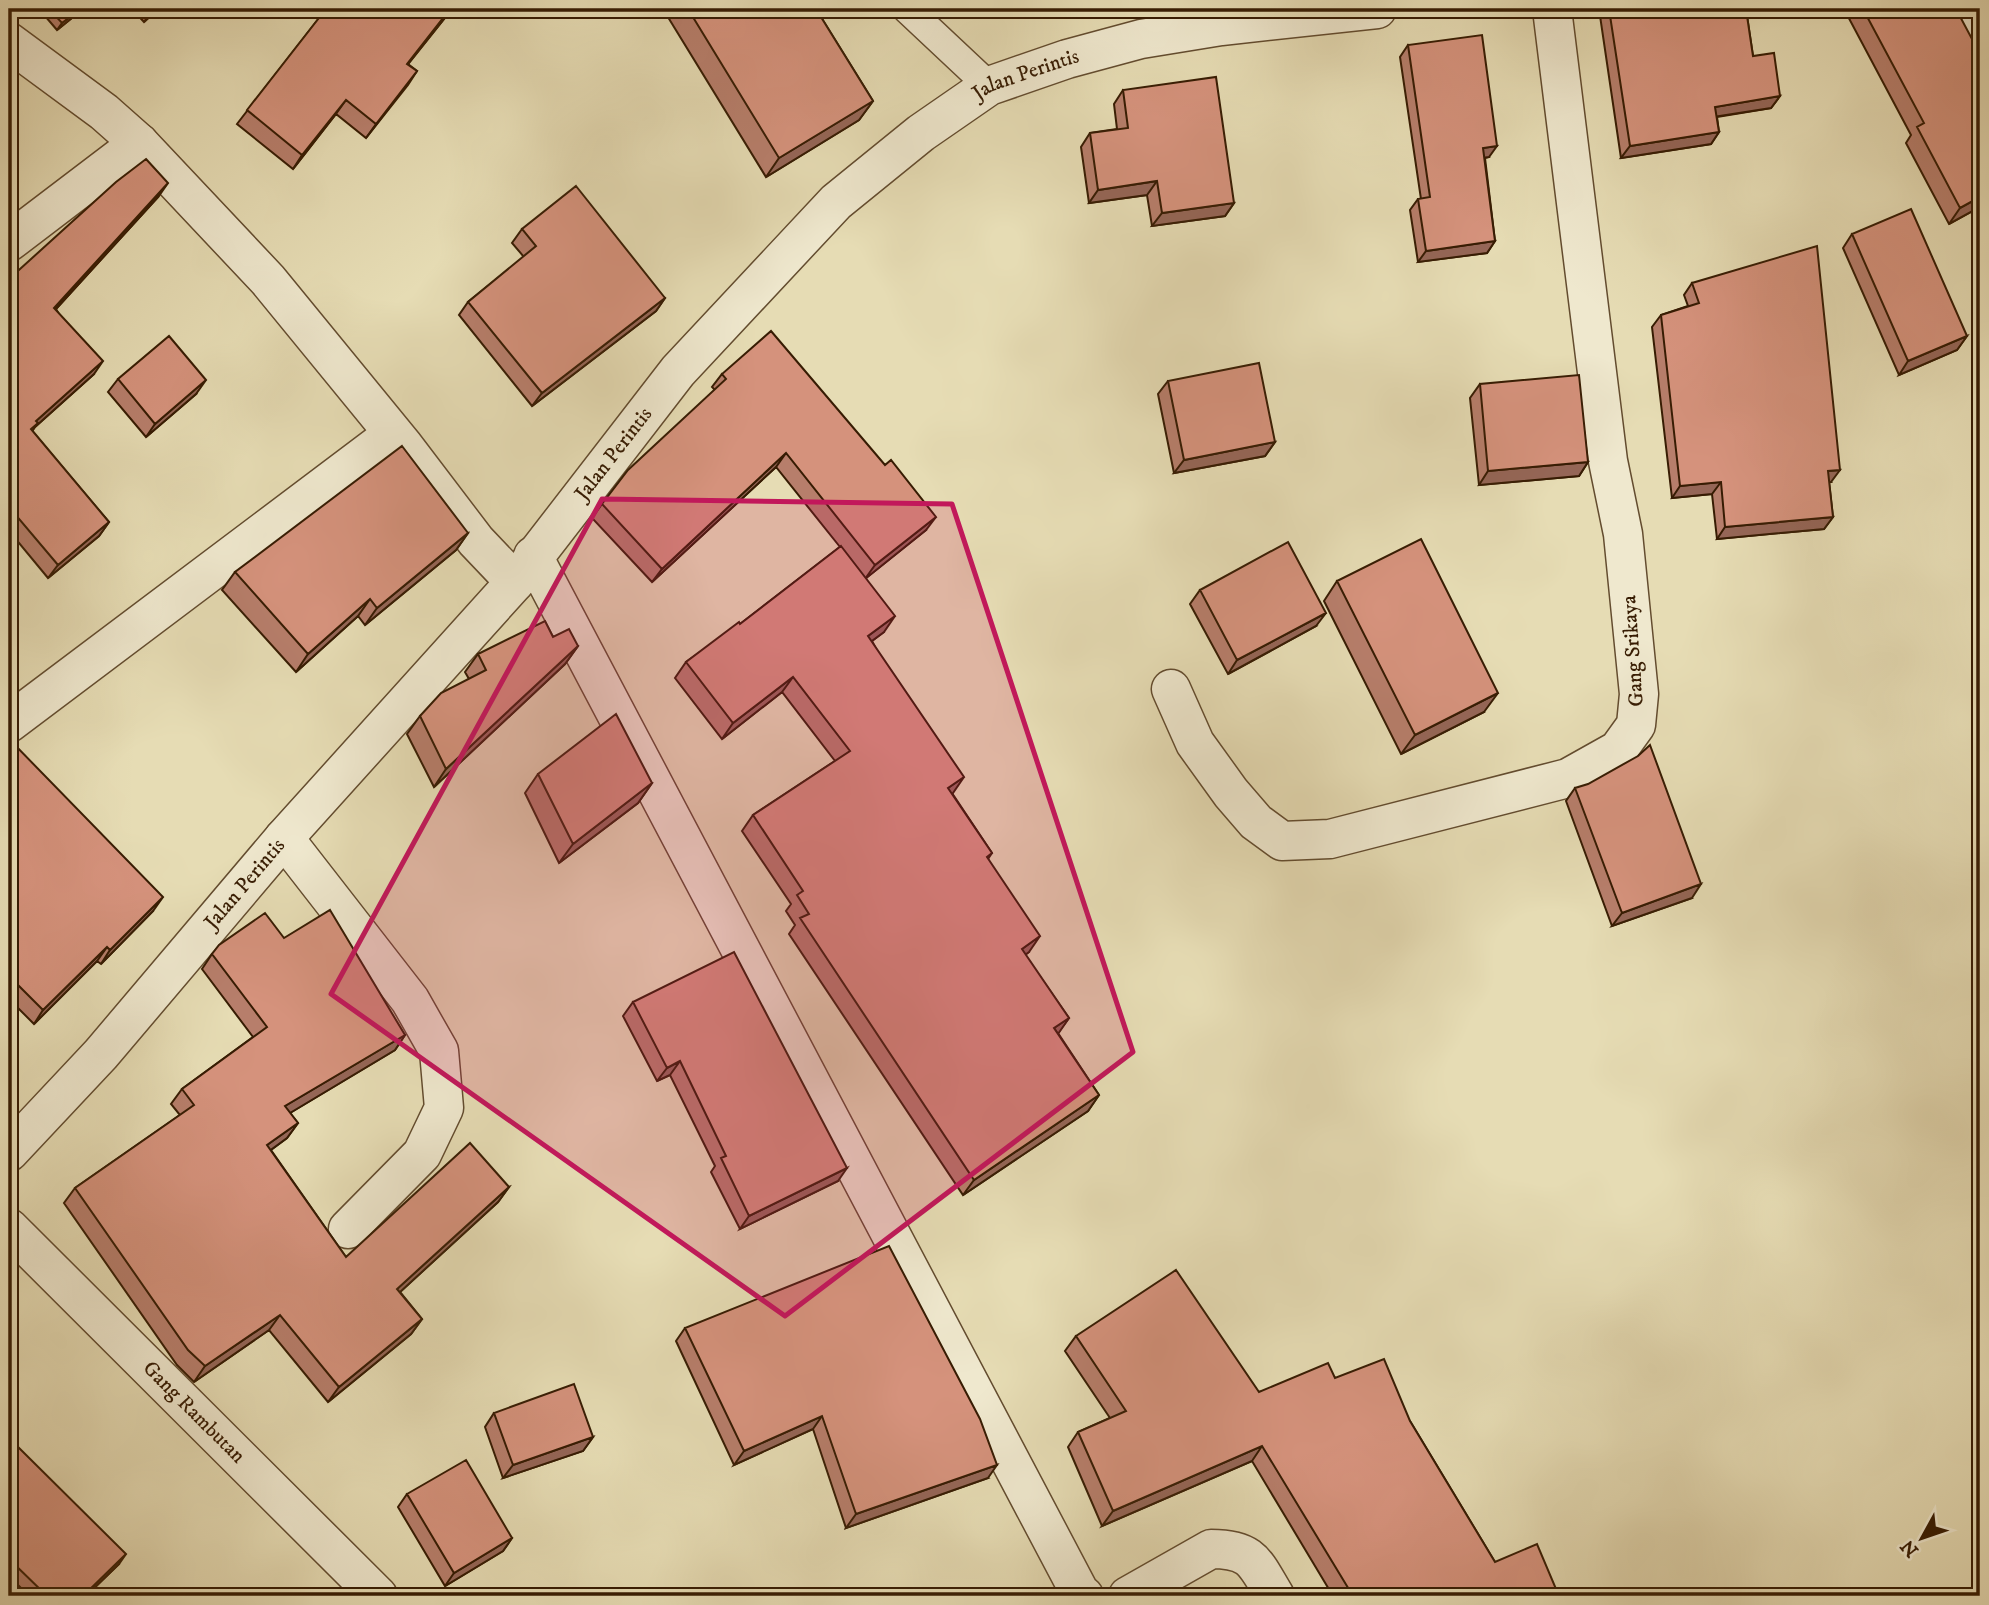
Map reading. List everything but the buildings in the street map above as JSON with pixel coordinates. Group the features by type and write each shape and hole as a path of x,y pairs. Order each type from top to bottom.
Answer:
{"street":[{"name":"Jalan Perintis","path":"9,1152 101,1054 284,838 524,569 678,371 836,202 921,133 989,86 1141,39 1222,26 1377,9"},
{"name":"Gang Srikaya","path":"1171,689 1195,743 1231,793 1256,822 1282,841 1330,839 1568,778 1618,750 1636,725 1639,694 1623,534 1608,461 1552,9"},
{"path":"1962,9 1980,45"},
{"path":"9,42 139,142 268,280 476,541 524,569 1073,1581 1084,1596"},
{"path":"9,242 139,142"},
{"path":"9,723 393,434"},
{"path":"284,838 410,1000 439,1051 444,1108 422,1154 348,1229"},
{"name":"Gang Rambutan","path":"9,1228 378,1596"},
{"path":"1128,1596 1211,1549 1237,1550 1254,1561 1275,1596"}],"lane":[{"path":"907,9 989,86"}],"highlighted area":[{"path":"602,499 952,504 1133,1052 785,1316 331,994"}]}
